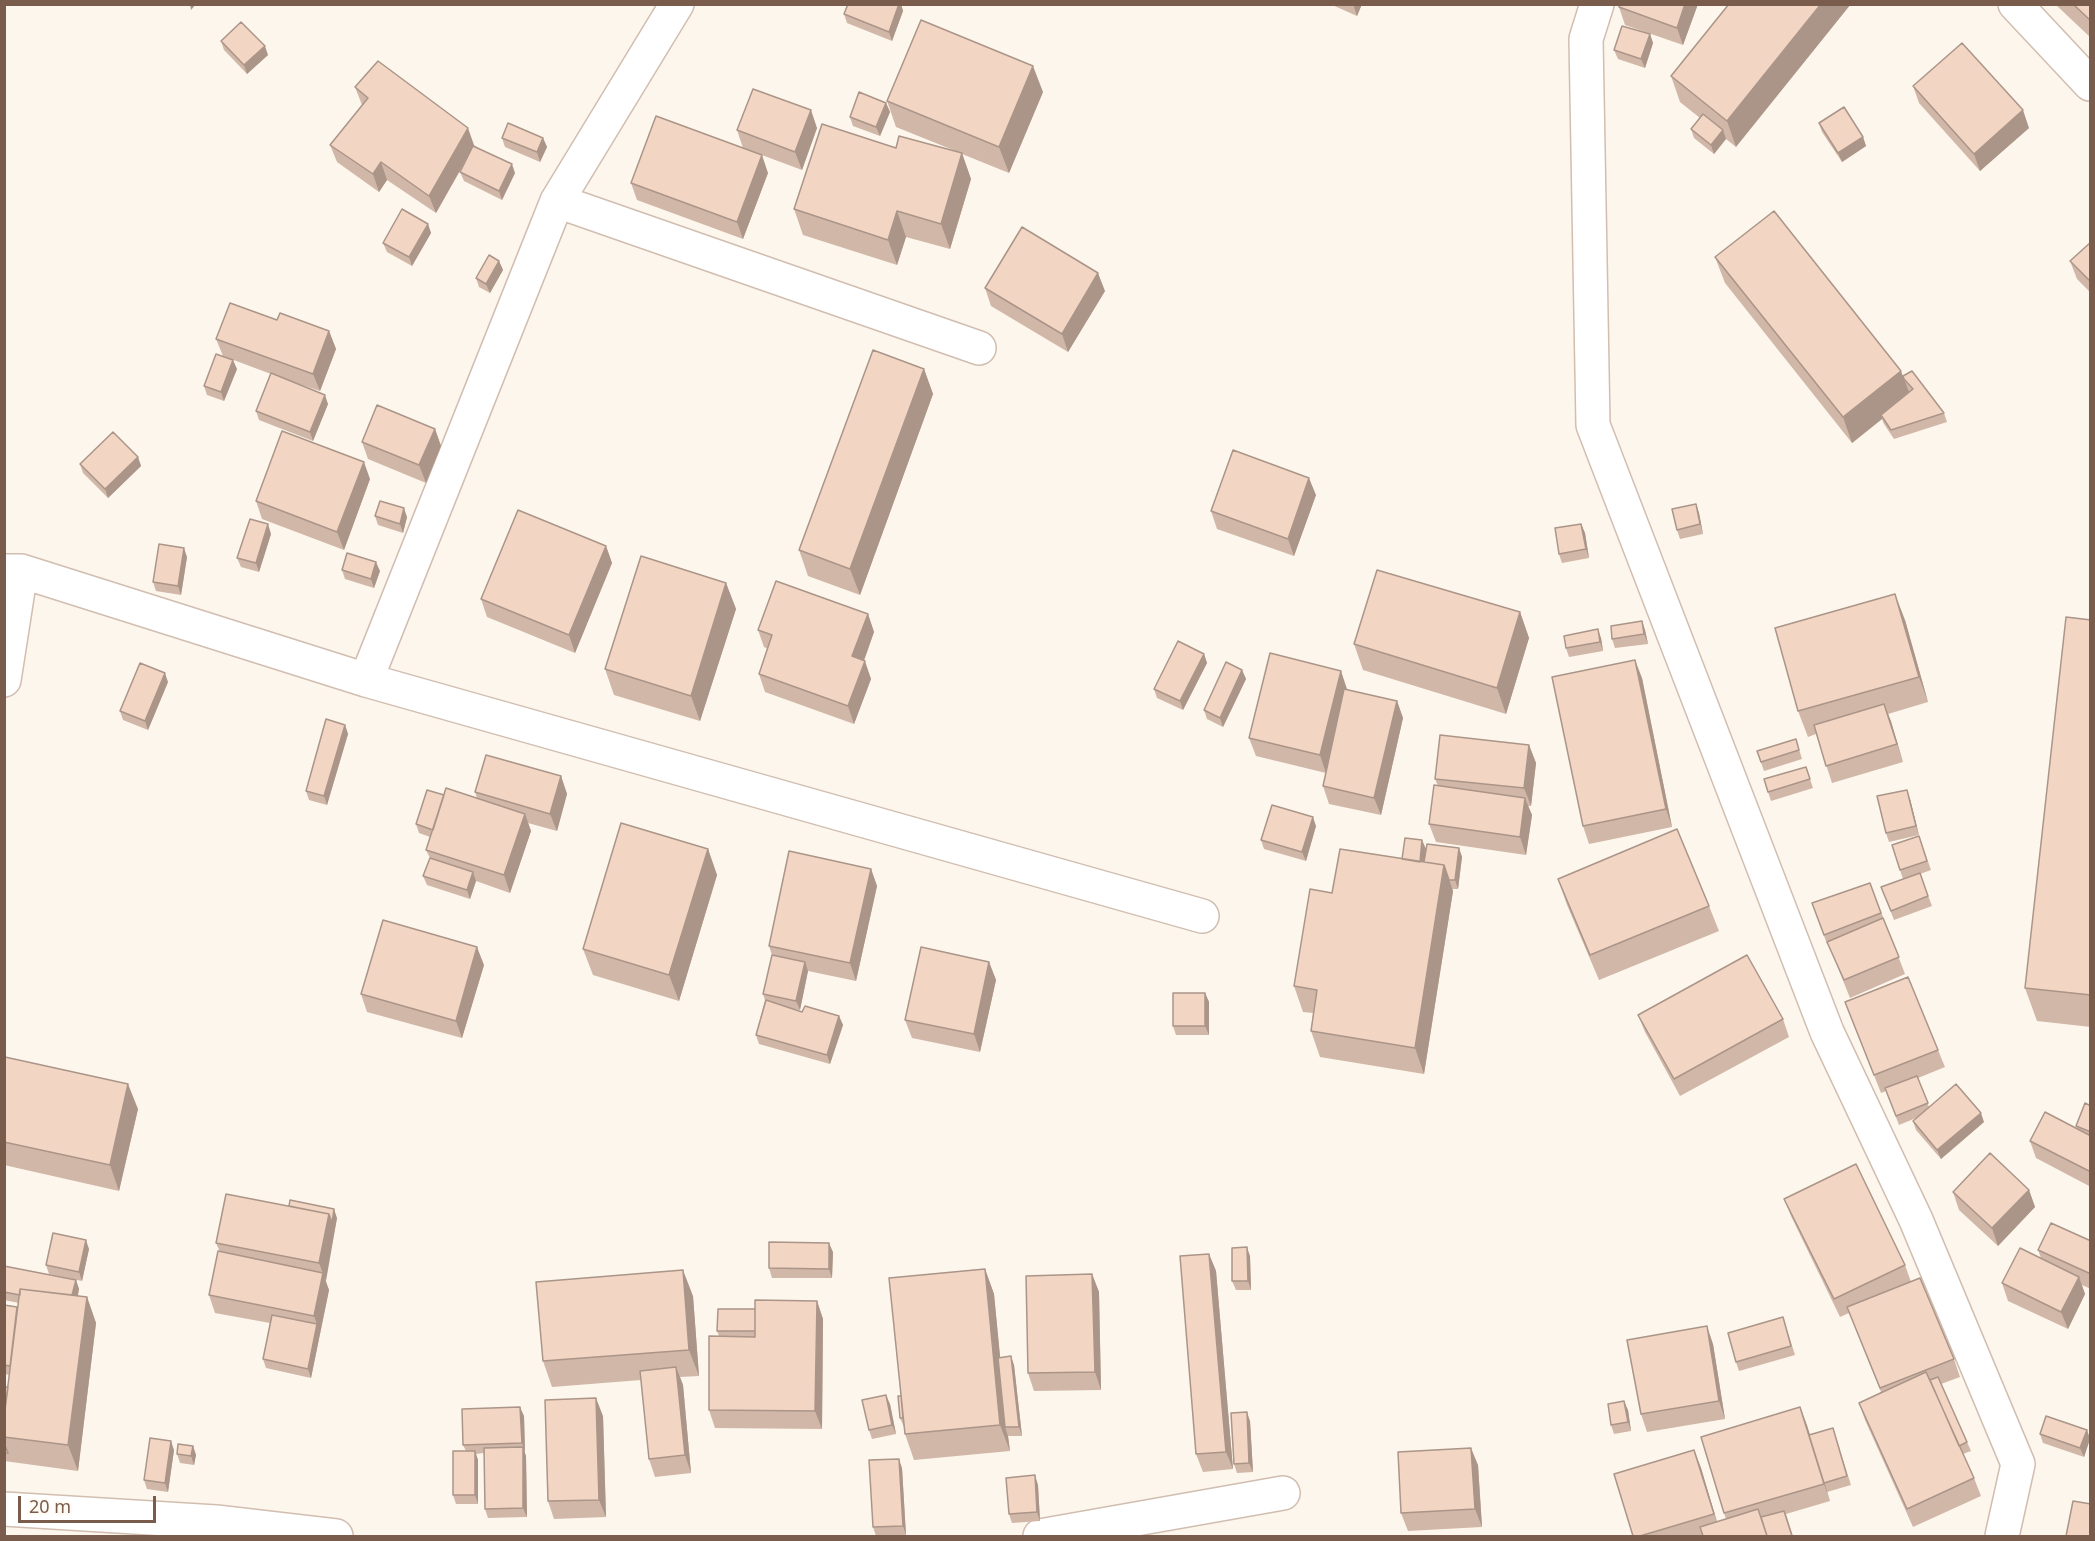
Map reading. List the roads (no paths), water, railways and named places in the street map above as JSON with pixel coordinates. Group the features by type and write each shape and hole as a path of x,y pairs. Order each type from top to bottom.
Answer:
{"street":[{"path":"366,680 557,201 676,4"},
{"path":"1597,4 1586,39 1593,425 1827,1032 1916,1220 2018,1464 2002,1536"},
{"path":"2015,4 2091,84"},
{"path":"557,201 979,348"},
{"path":"4,680 13,571 366,680 1202,916"},
{"path":"1040,1536 1283,1493"},
{"path":"4,1509 214,1529 336,1536"}]}
